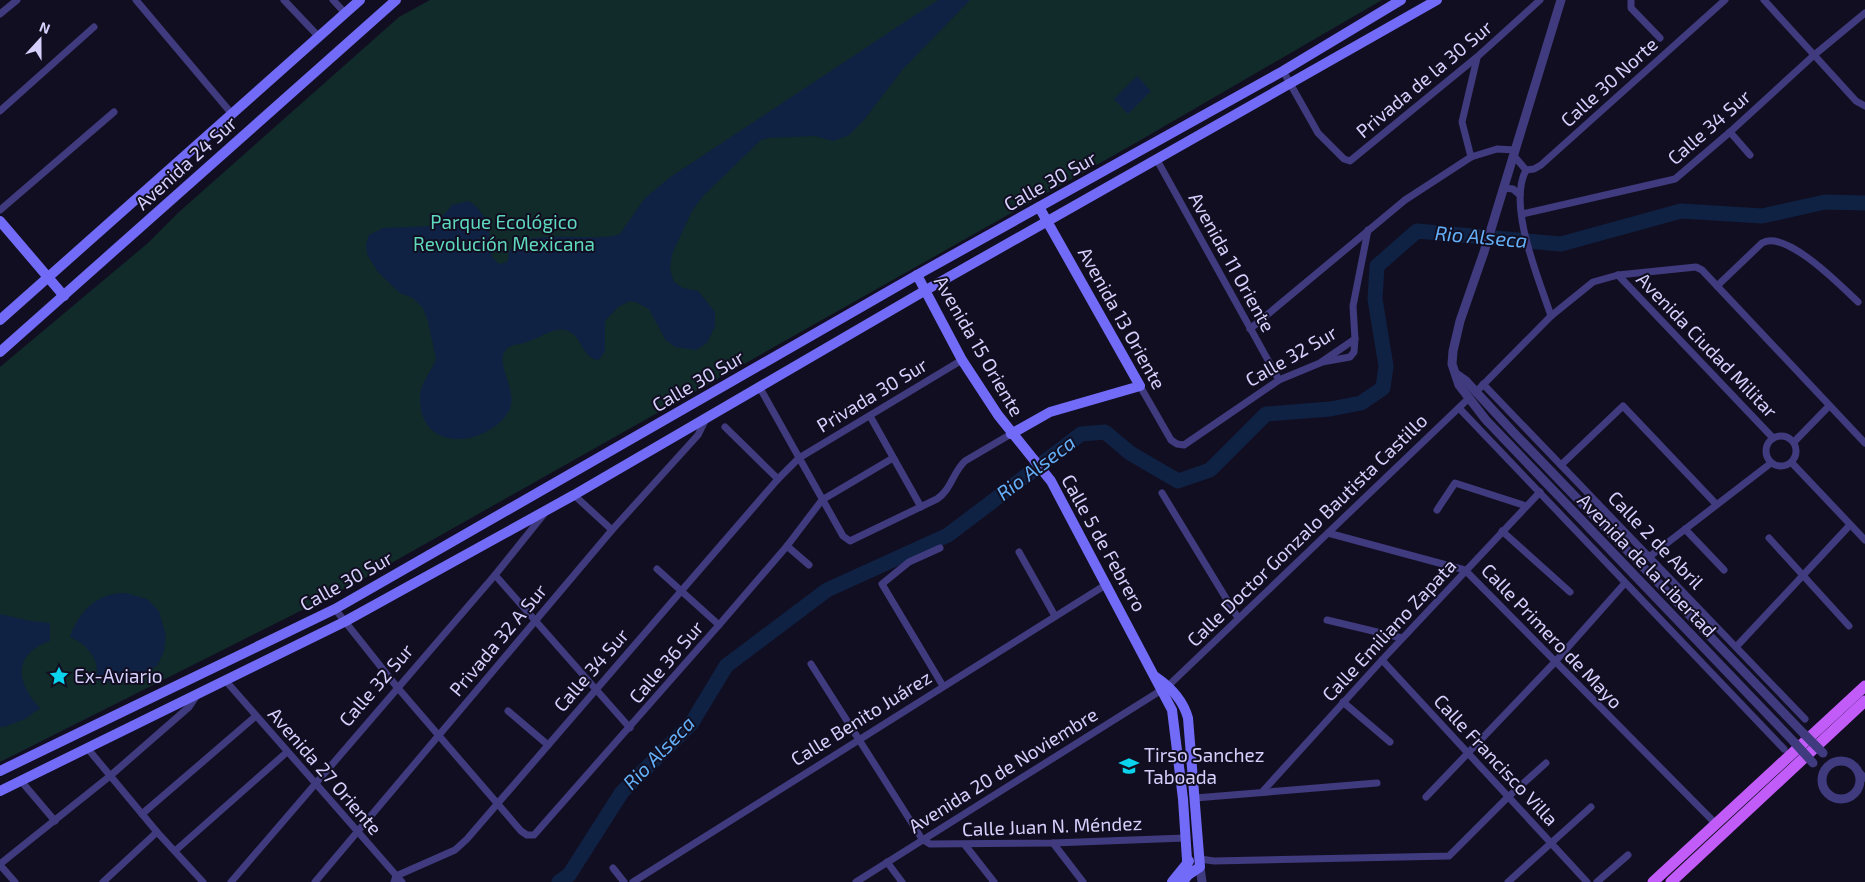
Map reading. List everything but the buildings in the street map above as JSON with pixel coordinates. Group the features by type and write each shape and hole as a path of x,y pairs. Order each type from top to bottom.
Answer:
{"main road":[{"name":"Avenida 24 Sur","path":"0,320 360,0"},
{"name":"Avenida 24 Sur","path":"0,352 396,0"},
{"name":"Calle 30 Sur","path":"0,771 335,609 917,276 1282,71 1402,0"},
{"name":"Calle 30 Sur","path":"0,791 344,622 548,509 760,388 926,290 1291,85 1437,0"},
{"name":"Avenida 13 Oriente","path":"1039,207 1140,386"},
{"path":"0,221 64,296"},
{"name":"Avenida 15 Oriente","path":"917,276 962,360 1011,434"},
{"path":"1011,434 1050,412 1140,386"},
{"name":"Calle 5 de Febrero","path":"1011,434 1051,481 1155,677 1165,688"},
{"path":"1653,882 1865,686"},
{"path":"1165,688 1185,707 1188,718 1200,863 1186,880"},
{"path":"1165,688 1174,720 1185,838 1186,880"},
{"path":"1671,882 1865,701"},
{"path":"1186,861 1200,863"},
{"path":"1172,882 1186,861"}],"street":[{"path":"0,14 16,0"},
{"path":"136,0 232,114"},
{"path":"284,0 319,37"},
{"path":"333,0 345,13"},
{"name":"Privada de la 30 Sur","path":"1291,85 1318,133 1344,159 1350,160 1477,57 1540,0"},
{"name":"Avenida de la Libertad","path":"1561,0 1493,225 1456,337 1452,364 1456,374 1466,381 1472,395 1506,442 1823,774"},
{"path":"1631,0 1631,8 1660,38"},
{"name":"Calle 30 Norte","path":"1526,170 1534,169 1541,164 1725,0"},
{"path":"1764,0 1813,56 1863,106"},
{"name":"Calle 34 Sur","path":"1522,214 1675,179 1730,132 1813,56 1865,13"},
{"path":"0,111 94,27"},
{"path":"1472,157 1462,122 1477,57"},
{"path":"1282,71 1291,85"},
{"path":"0,210 114,112"},
{"path":"1730,132 1750,155"},
{"path":"1250,329 1405,200 1472,157 1491,150 1514,153 1526,170 1522,178 1520,195 1522,214 1529,253 1552,316"},
{"name":"Avenida 11 Oriente","path":"1157,160 1279,380"},
{"path":"1504,188 1513,189 1520,195"},
{"name":"Calle 32 Sur","path":"1177,444 1190,442 1279,380 1320,362 1355,339 1353,306 1368,230"},
{"path":"1858,302 1806,256 1772,241 1762,243 1717,286 1865,442"},
{"name":"Calle Doctor Gonzalo Bautista Castillo","path":"1165,688 1459,408 1552,316 1593,282 1618,275 1696,267 1717,286"},
{"name":"Avenida Ciudad Militar","path":"1618,275 1773,438"},
{"path":"1320,362 1350,357 1354,352 1355,339"},
{"name":"Privada 30 Sur","path":"799,458 962,360"},
{"name":"Calle 2 de Abril","path":"1483,384 1805,719"},
{"name":"Avenida 13 Oriente","path":"1140,386 1171,440 1177,444"},
{"path":"760,388 846,540 854,541 943,495 958,467 1011,434"},
{"name":"Avenida de la Libertad","path":"1472,395 1515,434 1804,734 1834,762"},
{"path":"1561,465 1623,406 1716,504"},
{"path":"1794,442 1829,406"},
{"path":"1459,408 1784,749"},
{"path":"870,416 921,507"},
{"name":"Privada 32 A Sur","path":"315,882 612,530 698,435 706,419"},
{"path":"726,427 778,478"},
{"path":"1506,442 1515,434"},
{"path":"1780,436 1788,437 1794,442 1797,449 1792,463 1786,466 1771,463 1766,457 1765,450 1773,438 1780,436"},
{"name":"Calle 34 Sur","path":"397,880 455,850 468,839 778,478 799,458"},
{"path":"822,500 893,458"},
{"path":"1650,557 1771,463"},
{"path":"1792,463 1865,540"},
{"path":"1437,510 1455,483 1526,506"},
{"name":"Calle Emiliano Zapata","path":"1263,791 1402,638 1540,492"},
{"path":"1162,493 1238,618"},
{"path":"574,494 612,530"},
{"name":"Calle 36 Sur","path":"498,804 527,835 534,835 539,831 787,546 822,500"},
{"name":"Calle 32 Sur","path":"231,882 495,575 548,509"},
{"path":"1736,647 1850,525"},
{"path":"1685,529 1724,570"},
{"path":"1502,531 1570,592"},
{"name":"Calle Primero de Mayo","path":"1328,533 1465,570 1554,663 1716,824"},
{"path":"1769,538 1849,626"},
{"path":"787,546 809,565"},
{"path":"940,548 909,562 882,584 943,686"},
{"path":"1019,552 1055,616"},
{"path":"657,569 719,625"},
{"path":"495,575 630,728"},
{"path":"1426,797 1554,663 1625,583"},
{"name":"Calle Benito Juárez","path":"634,882 859,738 1107,584"},
{"path":"335,609 397,687 498,804"},
{"path":"1327,620 1402,638"},
{"name":"Calle Francisco Villa","path":"1382,660 1587,882"},
{"path":"811,664 922,839"},
{"name":"Avenida 27 Oriente","path":"225,680 397,880"},
{"name":"Avenida 20 de Noviembre","path":"856,882 1165,688"},
{"name":"Calle 30 Sur","path":"0,865 110,776 189,707 199,692"},
{"path":"1343,702 1390,742"},
{"path":"508,712 548,745"},
{"path":"142,814 256,716"},
{"path":"88,748 157,832 203,882"},
{"path":"174,851 287,752"},
{"path":"1834,762 1850,764 1861,774 1857,789 1853,794 1842,798 1830,795 1826,791 1822,780 1823,774 1834,762"},
{"path":"1202,882 1200,863 1214,861 1442,858 1455,853 1508,797 1546,763"},
{"path":"21,781 55,821"},
{"path":"1195,798 1377,783"},
{"path":"1508,882 1591,807"},
{"path":"103,882 157,832"},
{"name":"Calle Juan N. Méndez","path":"922,839 938,845 965,845 1054,844 1185,838"},
{"path":"1054,844 1083,882"},
{"path":"965,845 994,882"},
{"path":"1597,882 1628,855"},
{"path":"887,862 902,882"},
{"path":"0,865 15,882"},
{"path":"613,868 624,882"}],"green space":[{"name":"Parque Ecológico Revolución Mexicana","path":"430,0 1382,0 1139,141 356,583 0,762 0,367 148,243 179,212 399,17"}],"water":[{"path":"938,0 970,0 903,69 863,121 849,135 834,141 814,136 761,140 703,196 692,211 672,254 670,269 674,282 683,288 698,291 715,312 715,326 707,343 696,350 675,347 665,339 649,309 630,301 618,307 605,321 605,351 599,360 586,353 573,334 562,330 556,330 527,342 511,346 504,353 502,360 511,396 511,405 507,414 496,425 483,433 469,438 455,439 442,436 431,429 423,417 420,401 421,389 436,359 428,321 423,308 413,298 400,293 378,272 367,254 366,244 369,235 383,228 435,226 452,205 468,201 480,211 484,218 489,233 492,257 499,264 507,262 510,251 518,244 530,239 545,237 608,237 620,234 645,198 672,176"},
{"path":"1137,76 1151,91 1128,114 1114,99"},
{"path":"125,593 147,599 159,611 166,636 164,651 157,666 119,684 96,680 96,666 91,654 87,648 70,637 78,619 90,605 106,596"},
{"path":"0,614 50,623 50,641 29,653 24,661 22,670 26,689 40,708 25,719 4,727 0,727"}],"waterway":[{"name":"Rio Alseca","path":"559,882 569,875 622,792 691,724 726,666 827,590 948,535 1081,434 1105,432 1130,453 1178,481 1210,470 1266,414 1330,409 1361,403 1383,388 1386,366 1375,299 1377,266 1417,231 1561,244 1681,211 1762,216 1825,202 1865,203"}],"place":[{"name":"Ex-Aviario","path":"59,676"},
{"name":"Tirso Sanchez Taboada","path":"1129,766"}]}
